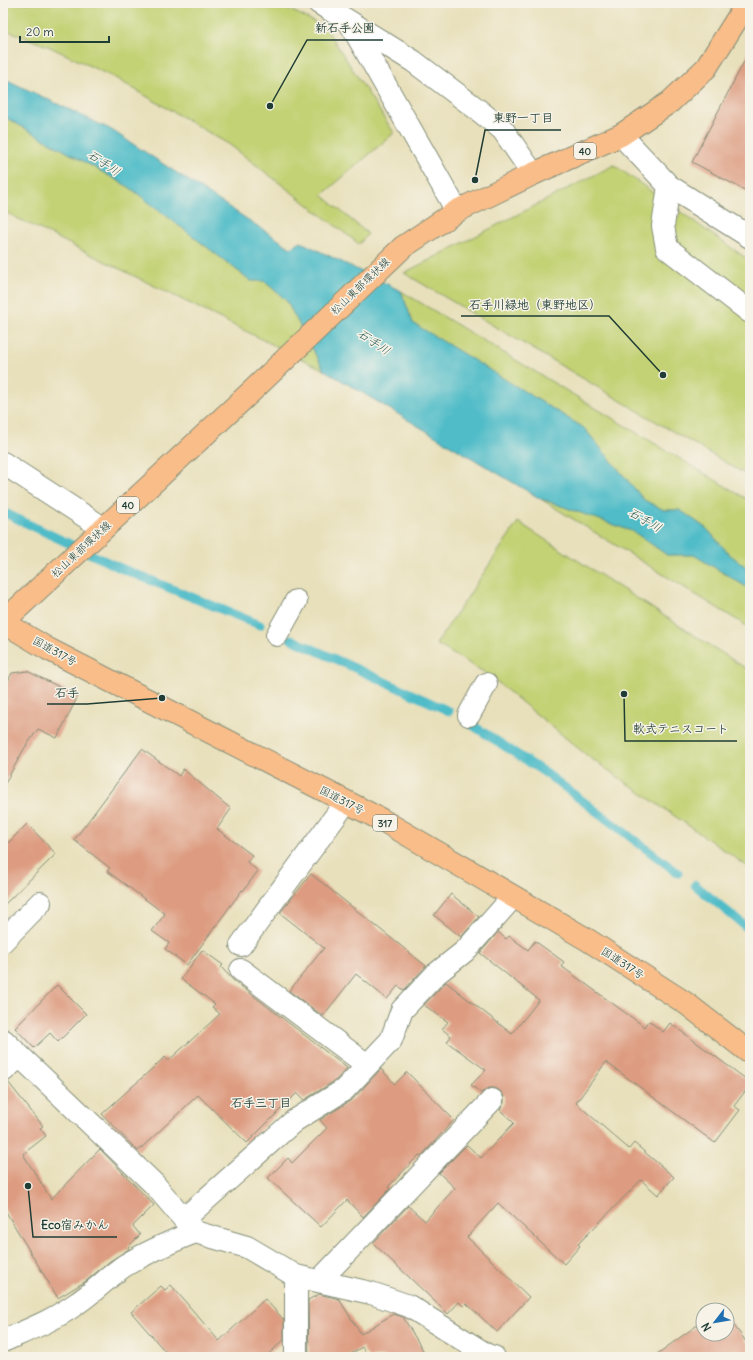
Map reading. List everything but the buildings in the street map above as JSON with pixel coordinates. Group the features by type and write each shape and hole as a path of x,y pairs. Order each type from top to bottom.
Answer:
{"main road":[{"name":"松山東部環状線","path":"3,621 253,390 388,259 403,247 457,211 533,174 621,135 670,102 706,68 747,3"},
{"name":"国道317号","path":"3,621 48,649 382,820 588,940 687,1004 750,1053"}],"street":[{"path":"319,3 413,61 503,130 533,174"},
{"path":"349,21 382,82 457,211"},
{"path":"621,135 669,186 750,237"},
{"path":"669,186 663,226 668,248 750,312"},
{"path":"3,463 104,528"},
{"path":"277,635 296,601"},
{"path":"469,715 486,684"},
{"path":"241,944 346,802"},
{"path":"3,1341 40,1326 77,1304 124,1267 190,1225 294,1121 344,1090 391,1040 402,1010 436,974 465,950 513,897"},
{"path":"3,941 40,903"},
{"path":"241,970 367,1065"},
{"path":"3,1040 154,1184 190,1225 247,1247 296,1276 371,1293 409,1306 487,1355 494,1357"},
{"path":"3,1071 20,1056"},
{"path":"320,1281 492,1100"},
{"path":"295,1355 296,1276"}],"green space":[{"path":"3,3 276,3 325,27 394,133 322,195 368,234 359,244 230,145 117,79 50,47 3,29"},
{"path":"3,116 129,187 251,281 264,281 286,300 324,370 3,211"},
{"path":"614,165 750,261 750,477 404,273"},
{"path":"401,291 750,501 750,570 729,554 707,529 680,510 664,510 644,500 584,428 413,323"},
{"path":"539,498 634,532 667,555 694,555 750,589 750,628"},
{"path":"518,522 750,671 750,868 589,757 487,674 436,644"}],"water":[{"name":"石手川","path":"3,78 110,129 291,248 301,242 401,291 413,323 584,428 644,500 664,510 680,510 707,529 729,554 750,570 750,589 694,555 667,555 634,532 539,498 324,370 286,300 264,281 251,281 129,187 3,116"}],"waterway":[{"path":"3,512 118,567 260,625"},
{"path":"291,639 449,711"},
{"path":"466,721 547,774 678,873"},
{"path":"695,885 750,930"}],"place":[{"name":"新石手公園","path":"270,106"},
{"name":"東野一丁目","path":"475,180"},
{"name":"石手川緑地（東野地区）","path":"663,375"},
{"name":"軟式テニスコート","path":"624,694"},
{"name":"石手","path":"162,698"},
{"name":"Eco宿みかん","path":"28,1186"}],"district":[{"name":"石手三丁目","path":"261,1103"}]}
